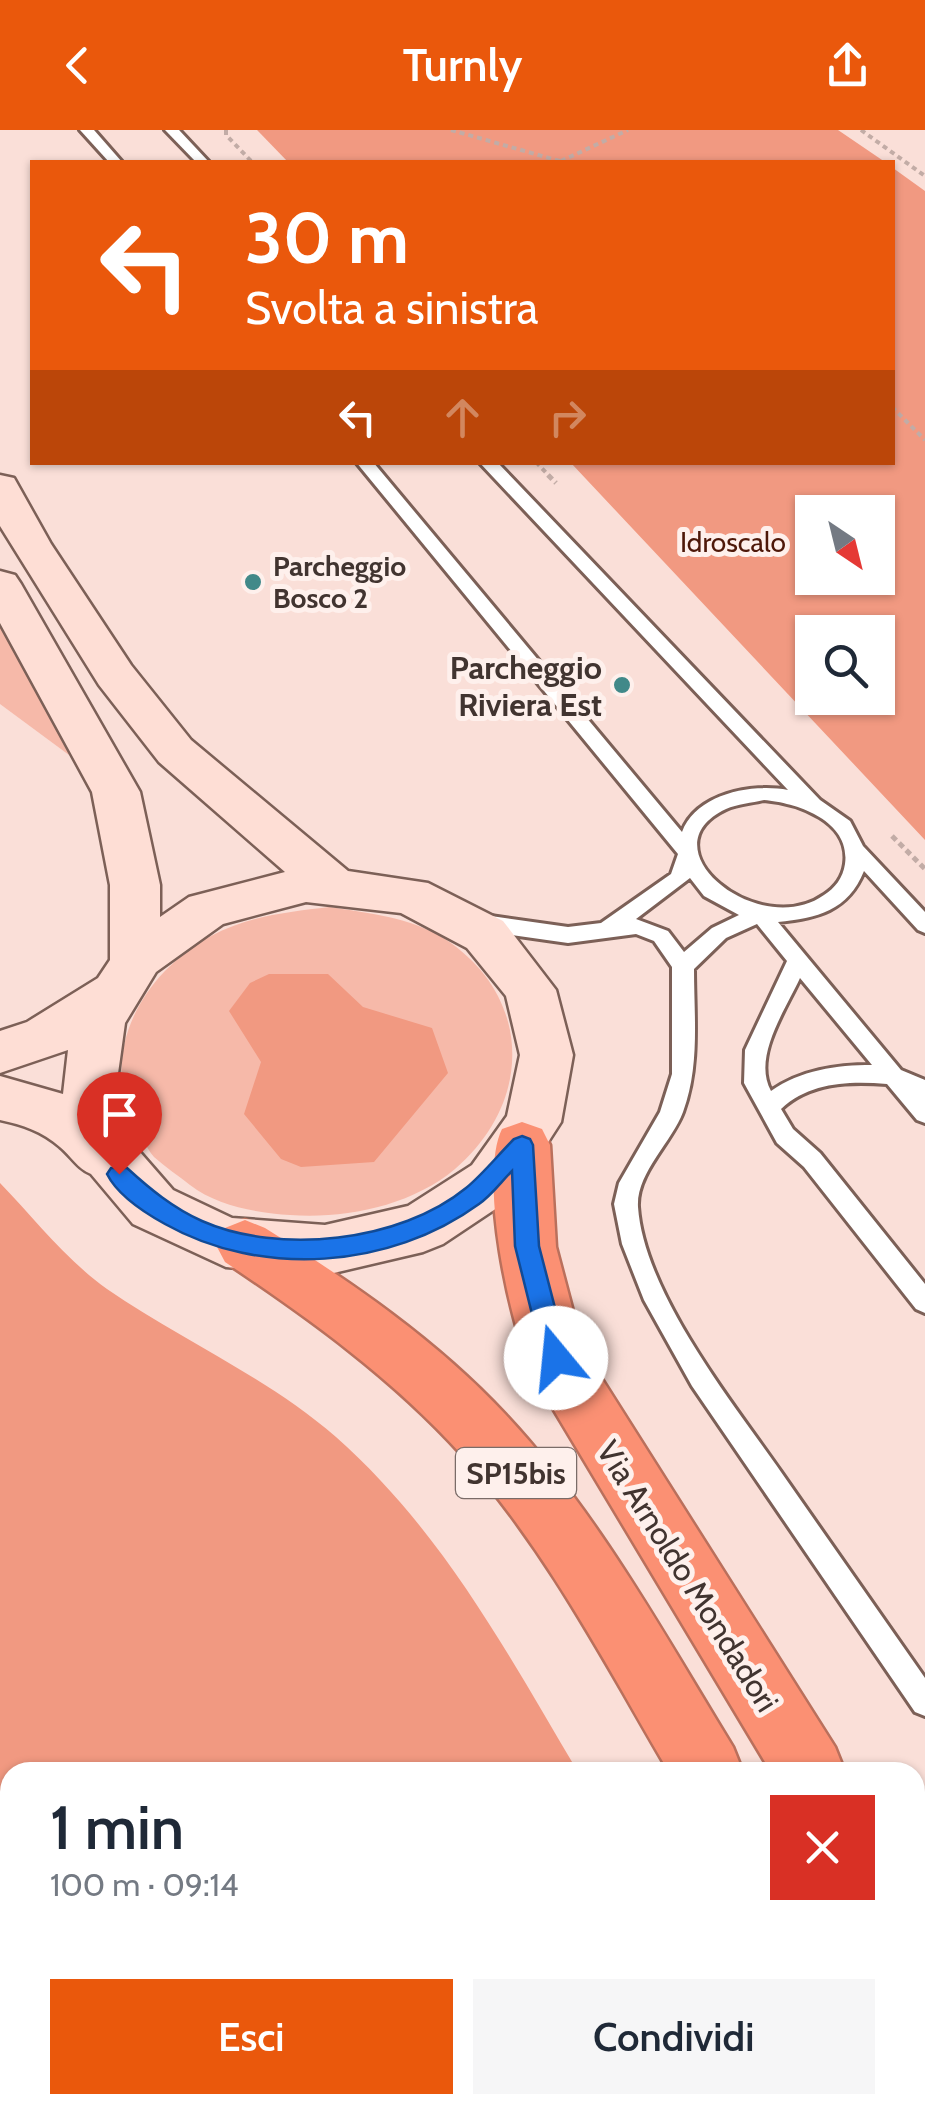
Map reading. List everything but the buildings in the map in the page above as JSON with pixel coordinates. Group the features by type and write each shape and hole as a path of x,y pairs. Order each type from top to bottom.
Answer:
{"highway":[{"name":"Via Arnoldo Mondadori","path":"522,1145 527,1246 556,1358 804,1762"},
{"name":"SP15bis","path":"245,1245 336,1304 406,1359 483,1434 531,1491 588,1574 702,1762"}],"main road":[{"path":"0,487 30,544 115,676 175,751 330,883"},
{"name":"SP15bis","path":"0,584 116,792 135,885 120,977"},
{"name":"SP15bis","path":"330,883 403,893 467,920 516,964 538,1000 545,1020 550,1062 547,1082 522,1145 474,1196 406,1232 326,1250 245,1245 174,1219 119,1174 95,1138 83,1097 87,1035 120,977 170,929 212,906 281,886 330,883"},
{"path":"0,1052 46,1037 120,977"},
{"path":"0,1098 48,1109 70,1120 119,1174"}],"lane":[{"path":"87,130 114,160"},
{"path":"172,130 200,160"},
{"path":"366,465 688,854 700,881 715,895 760,914 787,916 812,911 833,901 849,887 857,870 857,852"},
{"path":"490,465 812,804 833,816 849,832 857,852 925,925"},
{"path":"606,928 680,878 690,830 718,802 764,793 812,804"},
{"path":"760,914 925,1114"},
{"path":"684,966 719,933 760,914"},
{"path":"467,920 568,935 638,926 661,936 684,966 683,1074 671,1114 630,1183 626,1204 634,1244 653,1293 701,1378 925,1702"},
{"path":"798,960 756,1050 755,1083 785,1136 812,1160 925,1302"},
{"path":"770,1106 790,1086 815,1079 891,1074 925,1090"}],"path":[{"path":"226,130 226,135 250,160"},
{"path":"451,130 553,160"},
{"path":"564,160 628,130"},
{"path":"862,130 925,176"},
{"path":"895,410 925,440"}],"shaded area":[{"path":"0,607 69,755 0,704"},
{"path":"329,907 418,926 445,939 474,963 495,990 507,1020 512,1051 509,1082 499,1113 481,1142 455,1169 438,1182 398,1201 355,1212 311,1216 225,1203 201,1192 158,1161 138,1131 126,1103 121,1075 132,1020 164,972 211,936 254,919"}],"green space":[{"path":"257,130 838,130 882,160 286,160"},
{"name":"Idroscalo","path":"895,169 925,191 925,840 808,715 895,715 895,615 795,615 795,702 573,465 895,465"},
{"path":"269,974 328,974 363,1007 432,1028 448,1073 374,1162 301,1167 281,1159 244,1114 261,1062 229,1011 250,983"},
{"path":"0,1183 64,1252 107,1289 282,1396 336,1437 374,1474 409,1512 470,1595 572,1762 0,1762"}],"place":[{"name":"Parcheggio Bosco 2","path":"253,582"},
{"name":"Parcheggio Riviera Est","path":"622,685"}],"route":[{"path":"119,1174 153,1206 196,1230 245,1245 326,1250 380,1241 430,1222 474,1196 522,1145 527,1246 556,1358"}]}
